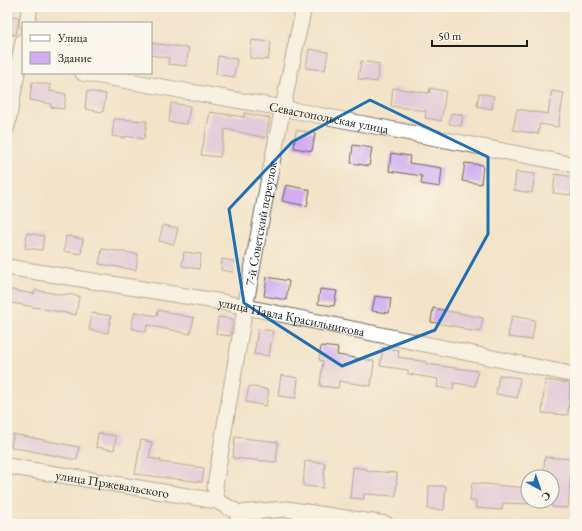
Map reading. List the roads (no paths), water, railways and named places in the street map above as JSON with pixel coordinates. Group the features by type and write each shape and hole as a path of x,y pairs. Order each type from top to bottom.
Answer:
{"street":[{"path":"27,22 30,7"},
{"name":"7-й Советский переулок","path":"217,501 215,486 244,307 282,108 304,7"},
{"path":"7,127 16,62 22,44"},
{"name":"Севастопольская улица","path":"88,74 282,108 575,165"},
{"name":"улица Павла Красильникова","path":"7,267 244,307 575,376"},
{"name":"улица Пржевальского","path":"7,466 217,501"},
{"path":"217,501 238,518 286,509 386,524"}]}
